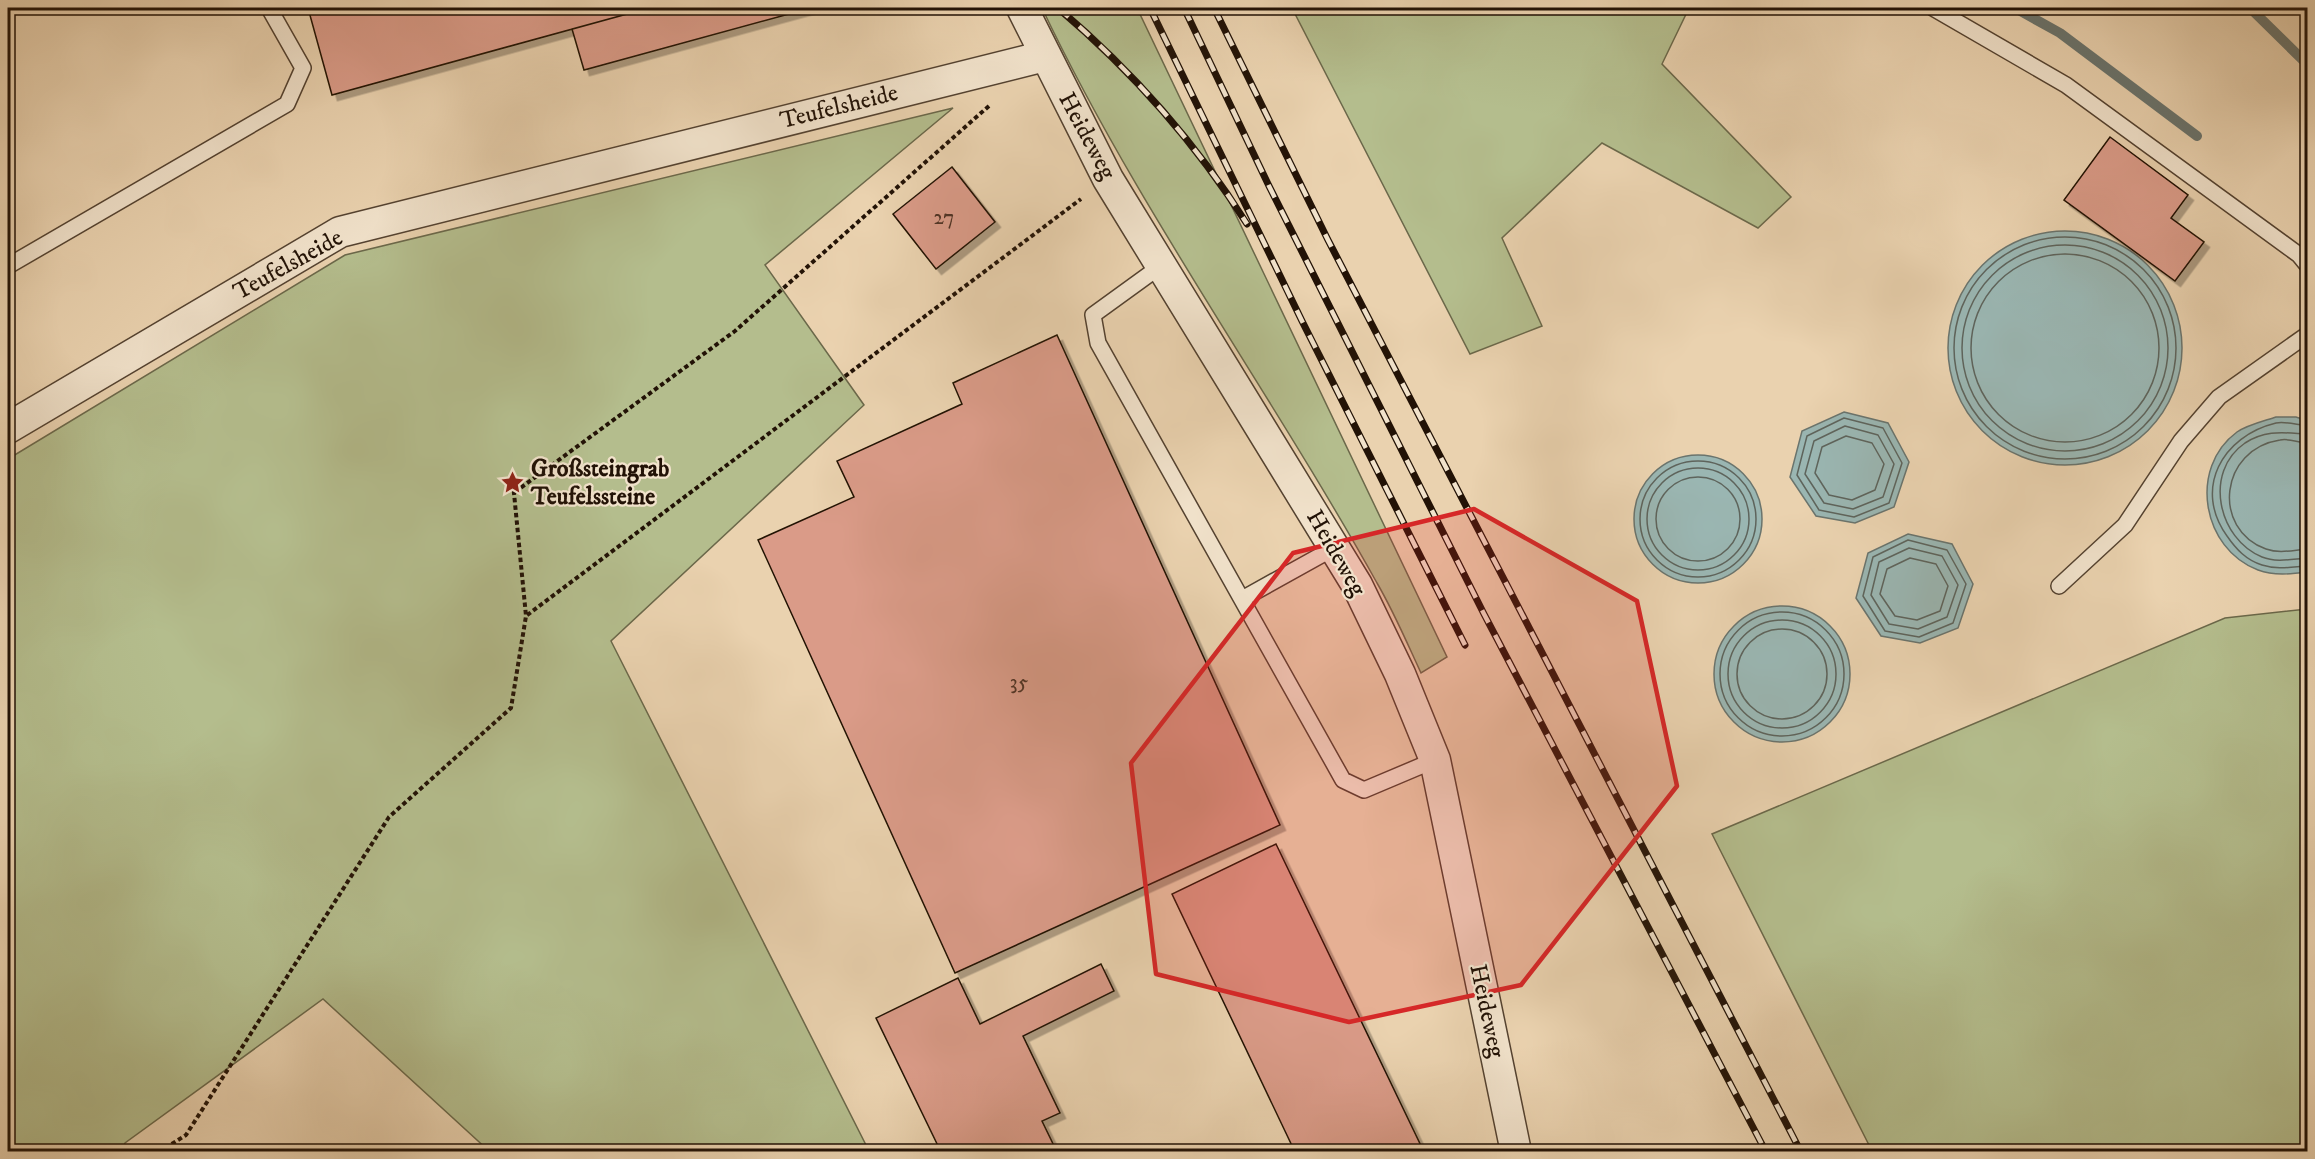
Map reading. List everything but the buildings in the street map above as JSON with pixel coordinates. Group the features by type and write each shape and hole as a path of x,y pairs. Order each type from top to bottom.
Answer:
{"street":[{"name":"Heideweg","path":"1022,8 1108,179 1357,585 1400,674 1435,760 1516,1152"},
{"name":"Teufelsheide","path":"8,428 340,232 1045,56"}],"lane":[{"path":"8,266 287,104 303,68 269,8"},
{"path":"1933,8 2066,85 2300,255 2307,266"},
{"path":"1162,266 1093,315 1098,343 1343,780 1364,790 1435,760"},
{"path":"2059,586 2125,525 2181,441 2219,397 2307,334"},
{"path":"1242,599 1334,548"}],"path":[{"path":"514,493 735,331 992,103"},
{"path":"526,616 1108,179"},
{"path":"159,1152 186,1135 388,817 511,708 526,616 513,483"}],"highlighted area":[{"path":"1474,509 1637,601 1677,786 1521,985 1349,1022 1156,974 1131,763 1293,553"}],"green space":[{"path":"1042,8 1137,8 1447,657 1421,673 1377,583 1119,155"},
{"path":"1292,8 1689,8 1662,64 1791,197 1758,228 1602,143 1502,238 1542,326 1470,354"},
{"path":"953,108 765,265 864,405 611,641 869,1151 489,1151 323,999 125,1143 121,1151 8,1151 8,791 14,787 8,772 8,459 345,255"},
{"path":"2307,609 2307,1151 1872,1151 1712,834 2225,618"}],"water":[{"path":"2054,231 2076,231 2110,240 2130,251 2148,265 2162,283 2173,303 2180,325 2182,348 2180,371 2173,393 2162,413 2148,431 2120,451 2099,460 2076,465 2054,465 2031,460 2010,451 1991,439 1974,422 1953,382 1948,359 1948,337 1953,314 1962,293 1974,274 1991,257 2031,236"},
{"path":"1844,412 1888,423 1909,462 1894,507 1855,523 1816,516 1790,477 1802,431"},
{"path":"2276,417 2296,417 2308,421 2307,572 2270,573 2258,570 2239,560 2224,545 2214,527 2208,507 2207,486 2212,466 2222,447 2237,432"},
{"path":"1698,455 1723,460 1743,474 1757,494 1762,519 1757,544 1743,564 1723,578 1698,583 1673,578 1653,564 1639,544 1634,519 1639,494 1653,474 1673,460"},
{"path":"1908,534 1952,544 1973,584 1958,628 1920,643 1881,636 1856,598 1868,553"},
{"path":"1782,606 1808,611 1830,626 1845,648 1850,674 1845,700 1830,722 1808,737 1782,742 1756,737 1734,722 1719,700 1714,674 1719,648 1734,626 1756,611"}],"waterway":[{"path":"2015,8 2060,33 2197,136"},
{"path":"2250,8 2308,65"}],"railway":[{"path":"1058,8 1111,57 1161,109 1206,165 1247,224"},
{"path":"1150,8 1302,321 1465,645"},
{"path":"1184,8 1269,186 1484,614 1766,1152"},
{"path":"1214,8 1328,240 1801,1152"}],"place":[{"name":"Großsteingrab Teufelssteine","path":"513,483"}]}
